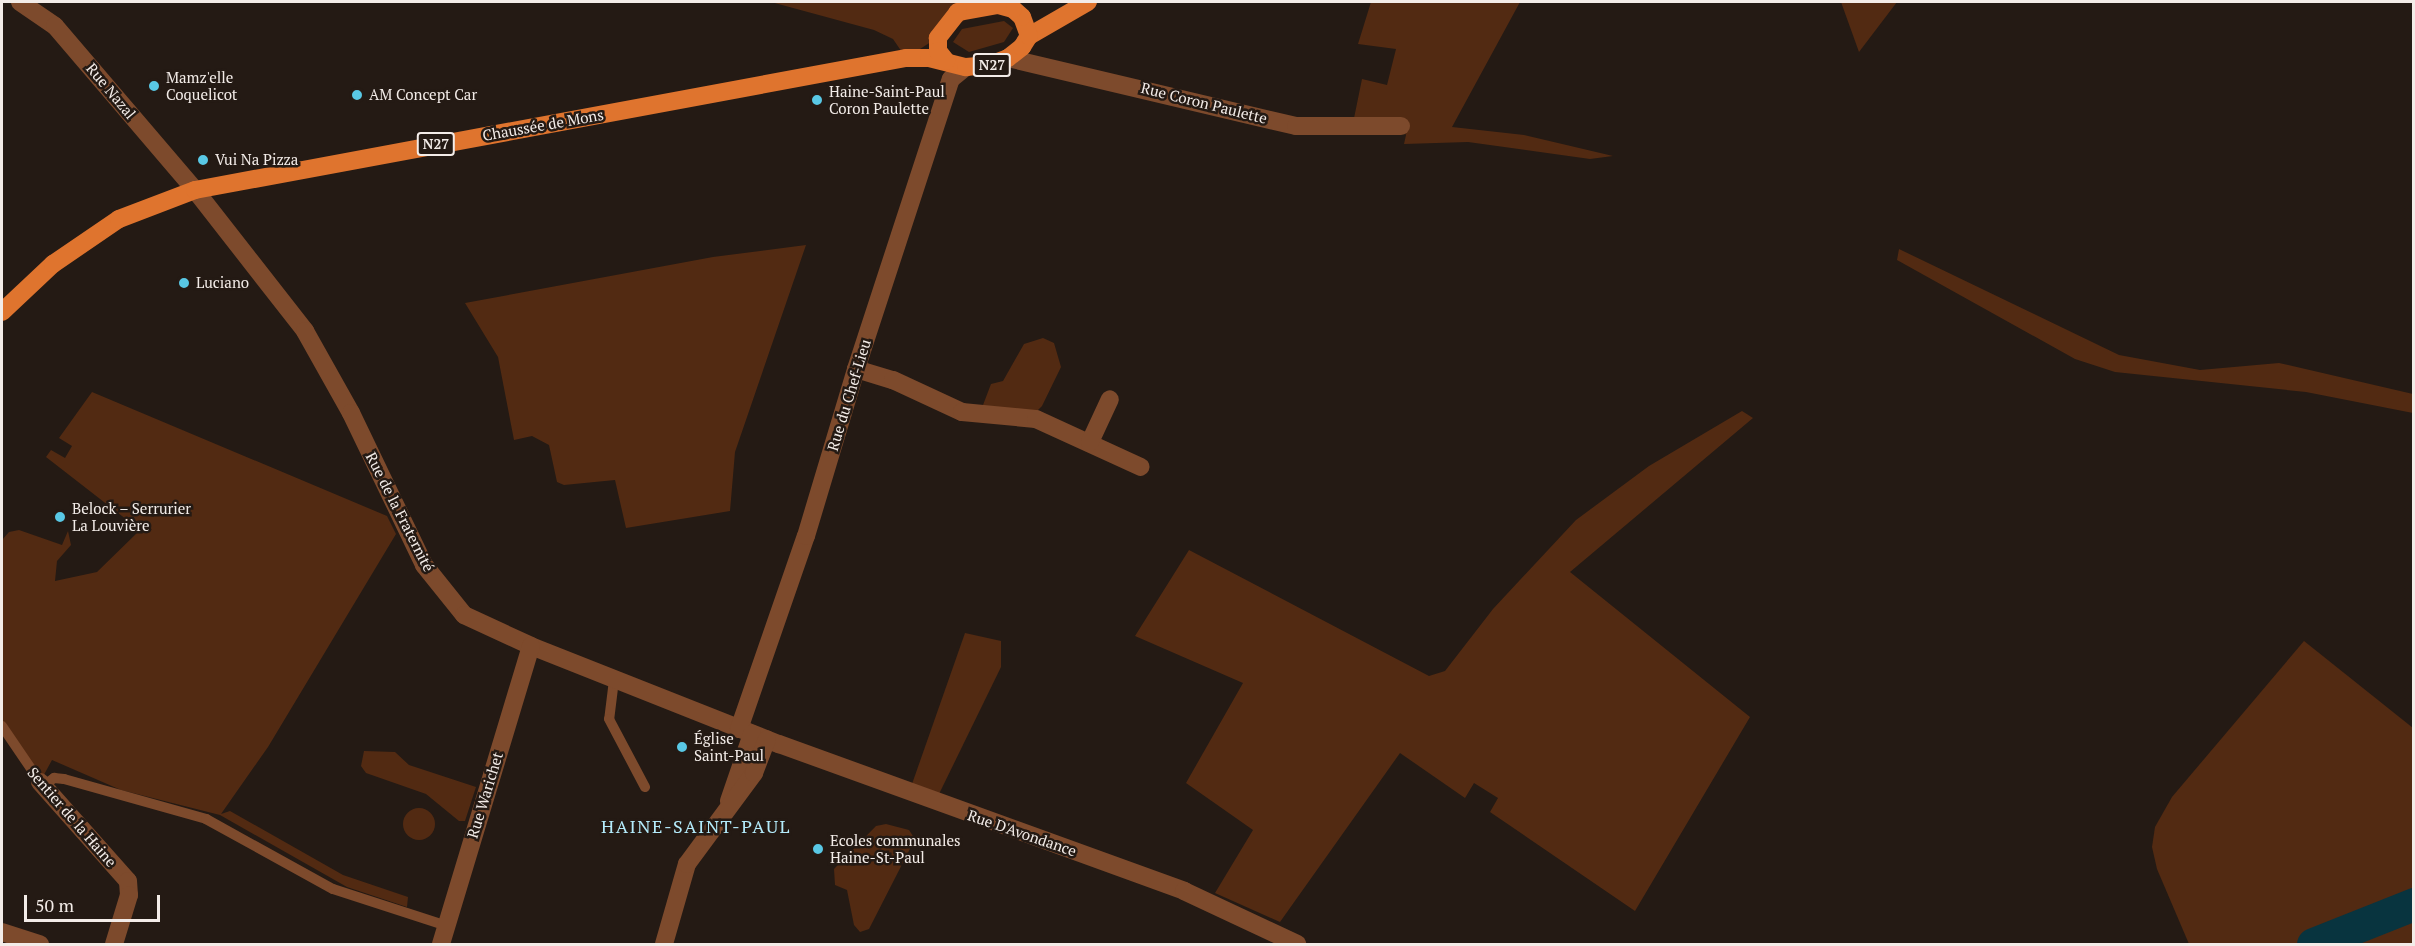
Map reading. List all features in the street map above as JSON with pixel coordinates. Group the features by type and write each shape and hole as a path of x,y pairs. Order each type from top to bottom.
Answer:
{"main road":[{"name":"N27","path":"906,58 946,61 966,67 990,65 1008,58 1029,36 1063,13 1088,2"},
{"name":"N27","path":"906,58 938,38 958,12 992,3 1013,9 1022,17 1063,13"},
{"path":"1022,17 1029,36"},
{"path":"938,38 938,51 946,61"},
{"name":"Chaussée de Mons","path":"2,312 53,264 119,219 195,190 906,58"}],"street":[{"name":"Rue Nazal","path":"20,2 55,26 195,190"},
{"name":"Rue Coron Paulette","path":"1008,58 1296,126 1401,126"},
{"name":"Rue du Chef-Lieu","path":"664,945 687,864 729,801 754,773 753,734 806,536 856,369 951,79 966,67"},
{"name":"Rue de la Fraternité","path":"195,190 321,357 424,565 464,615 531,646 753,734"},
{"path":"856,369 893,380 962,412 1036,419 1141,467"},
{"path":"1090,442 1110,399"},
{"name":"Rue Warichet","path":"441,945 531,646"},
{"name":"Rue D'Avondance","path":"753,734 930,802 1130,870 1275,933 1297,945"},
{"name":"Sentier de la Haine","path":"41,784 128,881 129,895 114,945"},
{"path":"2,932 40,945"}],"lane":[{"path":"614,680 609,719 645,787"},
{"name":"Sentier de la Haine","path":"2,726 41,784"},
{"path":"41,784 54,778 64,779 206,819 333,889 447,926"}],"shaded area":[{"path":"771,2 993,2 906,58 893,39 874,30"},
{"path":"1371,2 1520,2 1452,127 1524,135 1613,156 1590,159 1468,142 1404,144 1406,135 1401,126 1352,128 1362,79 1387,85 1396,49 1358,44"},
{"path":"1841,2 1897,2 1859,52"},
{"path":"1004,21 1013,28 1004,42 969,52 953,42 962,29"},
{"path":"806,245 735,452 730,511 626,528 615,480 564,485 557,482 549,445 532,436 514,440 498,357 465,303 713,257"},
{"path":"1899,249 2119,355 2200,370 2279,363 2413,394 2413,413 2306,392 2115,372 2075,359 1897,260"},
{"path":"1043,338 1054,343 1061,367 1042,406 1037,411 986,409 983,405 991,384 1003,381 1024,344"},
{"path":"92,392 387,516 396,534 268,747 221,814 230,811 343,875 408,897 407,907 347,887 220,815 121,790 52,760 40,782 2,726 2,540 9,532 19,530 62,545 68,531 71,545 57,561 55,581 97,572 140,530 46,457 51,450 65,458 72,446 59,438"},
{"path":"1742,411 1753,418 1570,572 1750,717 1635,911 1490,812 1498,798 1474,783 1465,798 1400,753 1280,922 1215,893 1253,830 1186,783 1243,683 1135,636 1189,550 1429,676 1445,671 1493,609 1576,520 1649,466"},
{"path":"965,633 1001,641 1001,667 939,794 912,784"},
{"path":"2304,641 2413,728 2413,944 2189,944 2157,869 2152,847 2155,827 2172,797"},
{"path":"364,751 395,752 409,765 476,787 465,821 459,821 426,794 366,773 361,766"},
{"path":"419,808 430,813 435,824 430,835 419,840 408,835 403,824 408,813"},
{"path":"886,824 909,830 915,839 869,929 860,932 854,925 847,890 835,885 834,869 876,826"}],"waterway":[{"path":"2313,944 2414,904"}],"place":[{"name":"Mamz'elle Coquelicot","path":"154,86"},
{"name":"AM Concept Car","path":"357,95"},
{"name":"Haine-Saint-Paul Coron Paulette","path":"817,100"},
{"name":"Vui Na Pizza","path":"203,160"},
{"name":"Luciano","path":"184,283"},
{"name":"Belock – Serrurier La Louvière","path":"60,517"},
{"name":"Église Saint-Paul","path":"682,747"},
{"name":"Ecoles communales Haine-St-Paul","path":"818,849"}],"district":[{"name":"HAINE-SAINT-PAUL","path":"696,826"}]}
